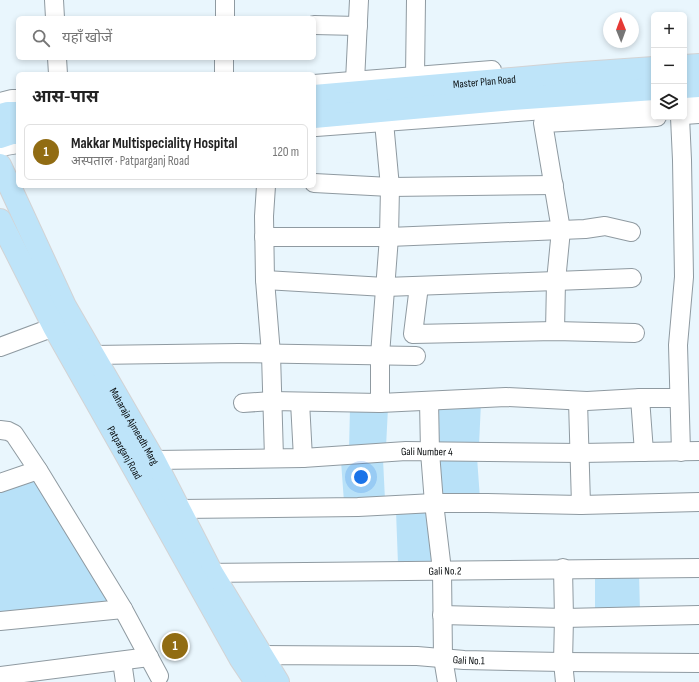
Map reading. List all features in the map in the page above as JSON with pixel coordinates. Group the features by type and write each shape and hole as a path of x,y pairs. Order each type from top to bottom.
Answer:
{"main road":[{"path":"687,66 699,65"},
{"name":"Master Plan Road","path":"316,96 651,68"},
{"path":"687,88 699,86"},
{"name":"Master Plan Road","path":"316,117 512,99 651,90"},
{"path":"0,116 8,113 16,113"},
{"path":"0,137 16,133"},
{"name":"Maharaja Ajmeedh Marg","path":"8,173 65,306 63,322 93,354 154,460 179,509 202,573 262,655 278,682"},
{"name":"Patparganj Road","path":"0,220 63,322 131,463 202,573 240,658 256,682"}],"street":[{"path":"54,0 55,16"},
{"path":"225,0 225,16"},
{"path":"356,81 358,0"},
{"path":"415,76 416,0"},
{"path":"316,26 358,26"},
{"path":"687,57 699,56"},
{"path":"316,84 561,64 651,59"},
{"path":"57,60 58,72"},
{"path":"224,60 224,72"},
{"path":"0,102 16,99"},
{"path":"687,100 699,99"},
{"path":"385,127 651,102"},
{"path":"687,115 699,114"},
{"path":"316,128 543,123 651,117"},
{"path":"680,120 684,277 678,345 681,452"},
{"path":"543,123 561,230 556,281 555,332"},
{"path":"380,403 380,355 389,237 390,187 385,127"},
{"path":"0,147 16,144"},
{"path":"316,183 390,187 554,185"},
{"path":"266,188 264,216 265,280 271,354 274,458"},
{"path":"264,237 389,237 585,229 605,226 631,232"},
{"path":"265,280 385,287 632,278"},
{"path":"419,286 413,334 555,332 635,333"},
{"path":"0,347 63,322"},
{"path":"93,354 239,353 416,356"},
{"path":"243,403 380,403 506,397 578,400 679,398"},
{"path":"640,398 644,452"},
{"path":"578,400 581,505"},
{"path":"429,401 430,452 442,570 443,658 447,682"},
{"path":"300,402 303,458"},
{"path":"0,430 8,431 14,434 38,470 123,609 159,676"},
{"name":"Gali Number 4","path":"154,460 303,458 406,452 699,452"},
{"path":"0,483 38,470"},
{"path":"179,509 351,507 434,503 581,505 699,502"},
{"path":"563,568 563,662 565,682"},
{"name":"Gali No.2","path":"202,573 563,568 699,568"},
{"path":"0,621 123,609"},
{"path":"442,615 564,618 699,615"},
{"name":"Gali No.1","path":"240,658 262,655 417,656 464,660 699,663"},
{"path":"0,676 149,657"},
{"path":"122,661 125,682"}],"shaded area":[{"path":"481,403 479,445 437,445 438,405"},
{"path":"350,408 388,408 386,447 349,450"},
{"path":"436,455 477,457 480,499 436,499"},
{"path":"383,459 385,500 344,502 341,461"},
{"path":"43,473 115,601 0,615 0,486"},
{"path":"396,511 432,512 433,564 398,564"},
{"path":"639,572 640,612 595,612 595,573"}],"place":[{"name":"Makkar Multispeciality Hospital","path":"175,646"}]}
